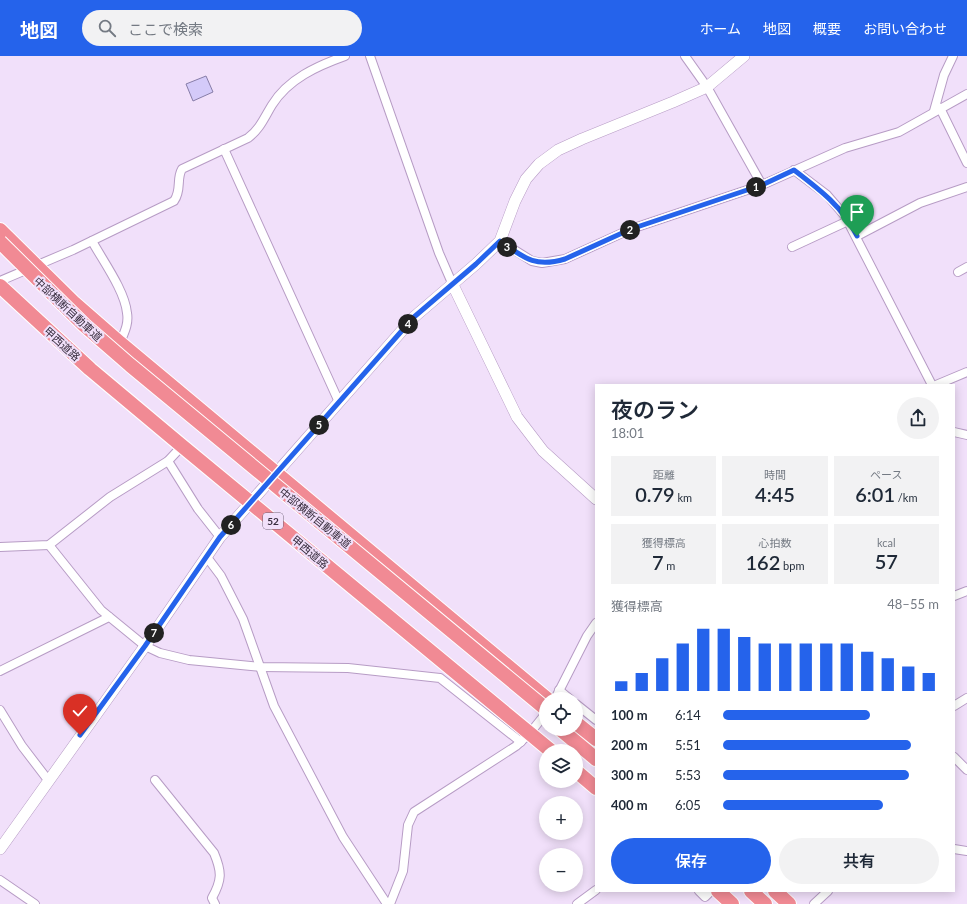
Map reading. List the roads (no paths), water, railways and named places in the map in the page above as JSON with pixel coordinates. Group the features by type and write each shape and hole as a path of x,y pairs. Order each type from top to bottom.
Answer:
{"highway":[{"path":"0,230 35,266 120,343 539,692"},
{"name":"中部横断自動車道","path":"0,242 84,325 130,365 539,703"},
{"name":"中部横断自動車道","path":"0,252 46,299 125,370 539,712"},
{"name":"甲西道路","path":"0,286 90,369 250,502 526,738 539,745"},
{"path":"583,729 595,738"},
{"path":"568,736 595,758"},
{"path":"579,736 595,749"},
{"path":"583,777 595,787"},
{"path":"719,892 732,904"},
{"path":"752,892 765,904"},
{"path":"762,892 775,904"},
{"path":"776,892 789,904"}],"street":[{"path":"0,281 92,241 174,201 178,195 179,174 182,169 256,132 271,106 288,86 326,63 345,56"},
{"path":"370,56 439,253 517,417 543,451 595,498"},
{"path":"685,56 706,86 762,185"},
{"path":"0,849 5,835 48,780 145,646 220,537 414,317 476,264 500,241 515,201 526,179 539,164 549,156 582,139 673,102 706,86 744,56"},
{"path":"953,56 944,75 937,110 967,163"},
{"path":"500,241 532,261 554,262 565,259 631,229 762,185 845,148 899,132 967,94"},
{"path":"224,149 339,402"},
{"path":"794,170 827,195 848,221 931,384"},
{"path":"857,236 920,203 967,187"},
{"path":"792,247 848,221"},
{"path":"92,241 123,299 127,313 127,325 120,343"},
{"path":"958,272 967,267"},
{"path":"938,384 967,372"},
{"path":"955,432 967,435"},
{"path":"0,547 49,544 110,497 168,461 182,446"},
{"path":"168,461 198,508 220,537"},
{"path":"49,544 102,610 145,646 160,653 189,660 261,667 348,668 440,678 526,738"},
{"path":"206,556 221,576 243,619 274,706 343,837 387,904"},
{"path":"955,596 967,591"},
{"path":"0,671 110,617"},
{"path":"561,692 559,690 587,636 595,624"},
{"path":"955,705 967,698"},
{"path":"0,710 22,746 48,780"},
{"path":"583,710 595,719"},
{"path":"390,904 403,871 408,825 414,812 526,738 539,722"},
{"path":"955,759 967,770"},
{"path":"155,780 214,853 219,865 221,878 212,898 215,904"},
{"path":"955,849 967,851"},
{"path":"0,880 35,904"},
{"path":"577,904 595,891"},
{"path":"700,892 706,897 710,892"},
{"path":"814,904 827,892"}]}
